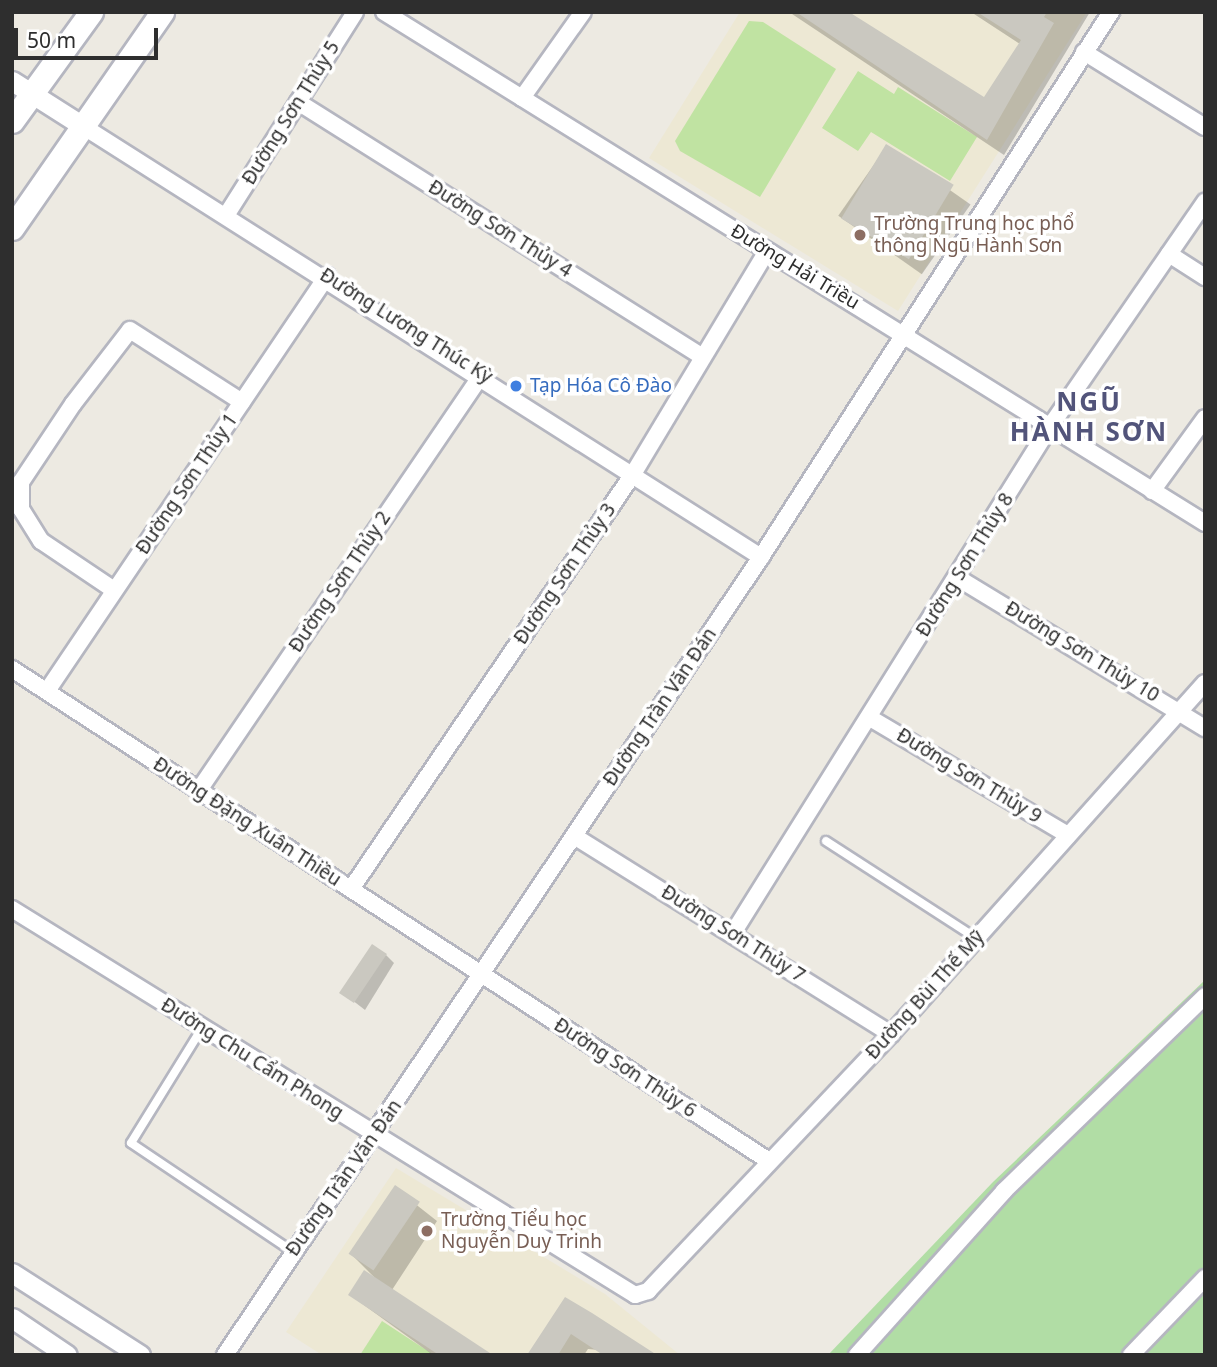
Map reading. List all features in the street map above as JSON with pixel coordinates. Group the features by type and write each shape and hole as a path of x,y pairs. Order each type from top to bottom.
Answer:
{"main road":[{"path":"12,121 91,12"},
{"path":"12,228 162,12"}],"street":[{"name":"Đường Sơn Thủy 5","path":"228,214 355,12"},
{"name":"Đường Hải Triều","path":"384,12 1205,523"},
{"path":"522,98 583,12"},
{"name":"Đường Trần Văn Đán","path":"225,1355 761,557 1111,12"},
{"path":"1084,52 1205,127"},
{"path":"12,81 81,125"},
{"name":"Đường Sơn Thủy 4","path":"298,102 701,356"},
{"name":"Đường Lương Thúc Kỳ","path":"81,125 482,374 761,557"},
{"name":"Đường Sơn Thủy 8","path":"733,933 958,578 1049,428 1205,202"},
{"name":"Đường Sơn Thủy 3","path":"351,889 633,474 701,356 767,251"},
{"path":"1169,254 1205,277"},
{"name":"Đường Sơn Thủy 1","path":"47,691 327,276"},
{"path":"114,590 41,541 21,509 22,482 74,404 131,330 242,402"},
{"name":"Đường Sơn Thủy 2","path":"199,790 482,374"},
{"path":"1152,491 1205,418"},
{"name":"Đường Sơn Thủy 10","path":"958,578 1205,728"},
{"name":"Đường Đặng Xuân Thiều","path":"12,669 481,975"},
{"name":"Đường Bùi Thế Mỹ","path":"635,1295 648,1291 891,1034 1205,683"},
{"name":"Đường Sơn Thủy 9","path":"870,718 1068,835"},
{"name":"Đường Sơn Thủy 7","path":"574,836 891,1034"},
{"name":"Đường Chu Cẩm Phong","path":"12,909 635,1295"},
{"name":"Đường Sơn Thủy 6","path":"481,975 769,1161"},
{"path":"857,1355 1004,1191 1205,996"},
{"path":"12,1273 140,1355"},
{"path":"1130,1355 1205,1278"},
{"path":"12,1318 67,1355"}],"lane":[{"path":"826,841 976,938"},
{"path":"202,1028 131,1143 293,1252"}],"shaded area":[{"name":"Trường Trung học phổ thông Ngũ Hành Sơn","path":"740,12 1087,12 898,311 649,158"},
{"name":"Trường Tiểu học Nguyễn Duy Trinh","path":"396,1168 605,1294 680,1355 322,1355 286,1332"}],"green space":[{"path":"749,21 763,22 836,69 760,197 680,151 675,141"},
{"path":"858,71 894,94 898,87 977,137 950,181 871,132 858,151 822,128"},
{"path":"1205,980 1205,1355 828,1355 993,1182"},
{"path":"382,1321 434,1355 360,1355"}],"building":[{"path":"796,12 849,12 984,97 1021,40 977,12 1047,12 1044,17 1054,23 987,140"},
{"path":"886,144 954,185 909,259 841,219"},
{"path":"372,944 387,954 354,1003 339,993"},
{"path":"395,1185 420,1202 373,1271 349,1254"},
{"path":"364,1270 493,1355 439,1355 348,1295"},
{"path":"565,1297 657,1355 603,1355 571,1334 558,1355 527,1355"}],"place":[{"name":"Trường Trung học phổ thông Ngũ Hành Sơn","path":"860,235"},
{"name":"Tạp Hóa Cô Đào","path":"516,386"},
{"name":"Trường Tiểu học Nguyễn Duy Trinh","path":"427,1231"}],"district":[{"name":"NGŨ HÀNH SƠN","path":"1089,417"}]}
